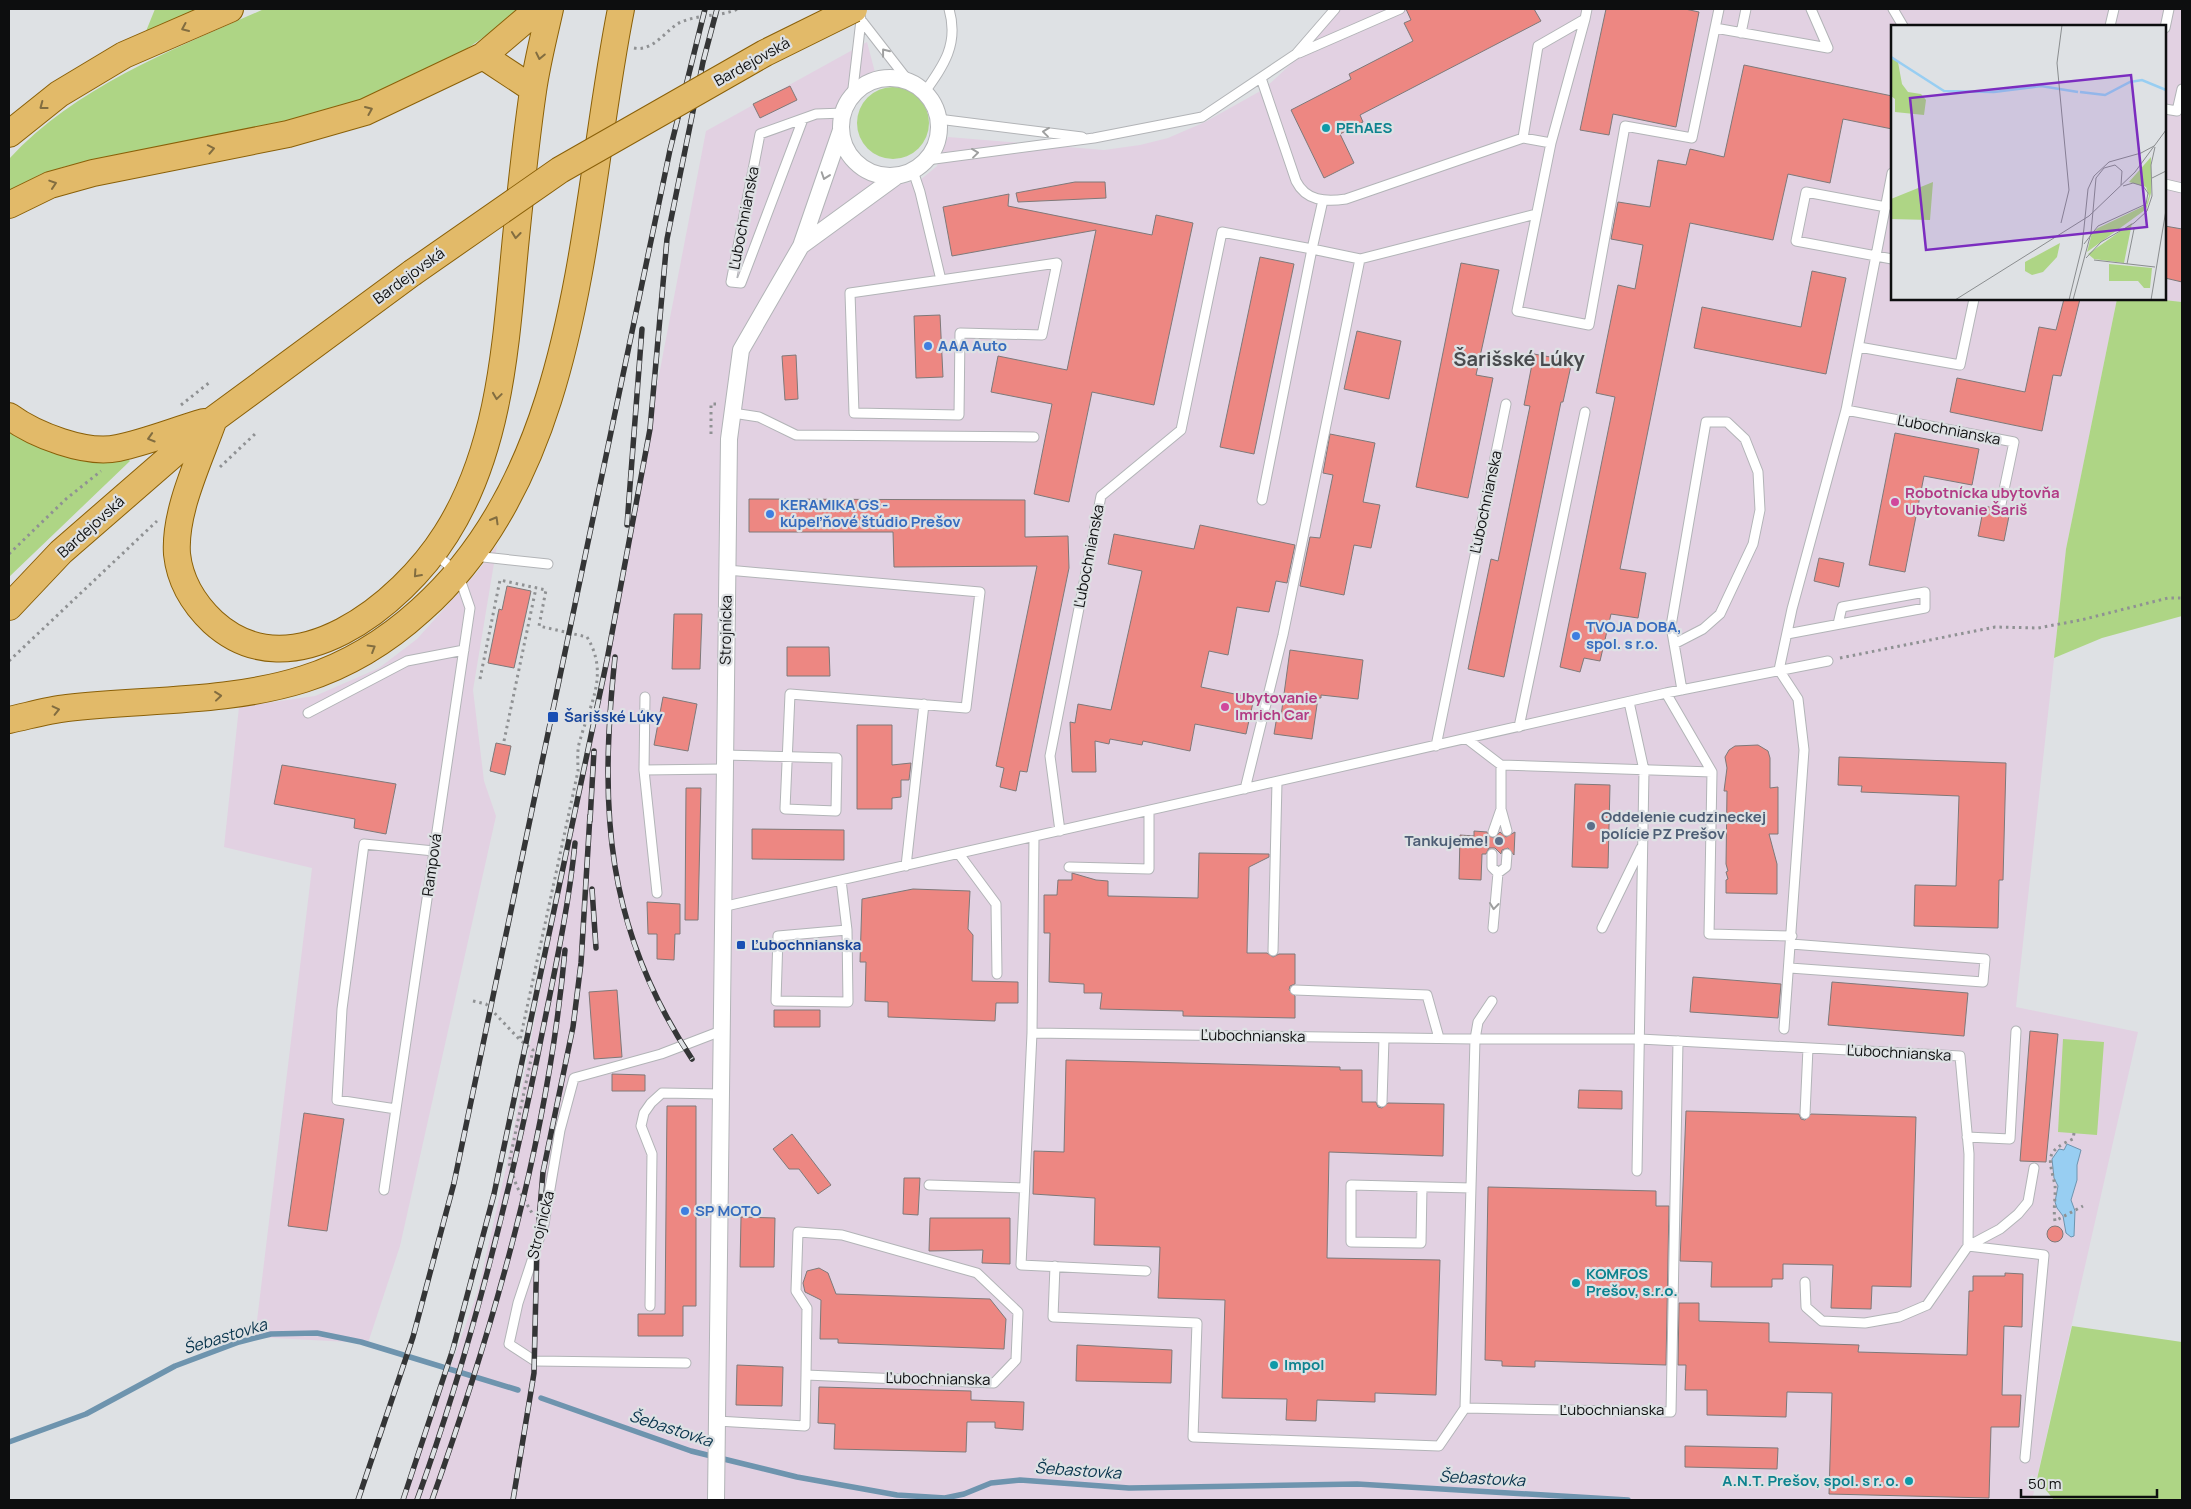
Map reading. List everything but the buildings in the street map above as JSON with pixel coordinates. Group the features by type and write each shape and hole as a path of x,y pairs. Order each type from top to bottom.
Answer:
{"main road":[{"path":"9,134 59,94 124,55 230,9"},
{"path":"9,205 50,185 93,173 288,134 365,112 483,56 538,9"},
{"path":"214,419 184,502 178,529 178,555 187,590 197,605 222,630 250,644 277,649 296,648 324,640 362,620 387,603 419,572 447,533 473,478 484,452 494,412 507,330 533,89 550,9"},
{"path":"9,720 65,708 251,692 308,678 352,660 384,640 435,598 465,565 514,487 538,432 559,360 590,203 614,43 621,9"},
{"name":"Bardejovská","path":"9,607 61,552 214,419 412,272 560,170 765,53 857,15"},
{"path":"483,56 533,89"},
{"path":"9,416 46,437 94,448 117,448 214,419"}],"street":[{"path":"894,79 910,83 924,93 935,107 938,119 937,140 927,160 905,173 801,246 841,130 844,113 852,97 864,86 878,80 894,79"},
{"path":"841,130 847,151 862,167 882,176 905,173"},
{"name":"Strojnícka","path":"716,1500 729,439 741,350 801,246"}],"lane":[{"path":"852,97 857,15 859,9"},
{"path":"924,93 945,64 951,44 954,23 949,9"},
{"path":"1296,54 1335,9"},
{"path":"927,160 1094,138 1202,118 1296,54 1400,9"},
{"path":"1587,9 1551,143 1517,312 1589,324 1625,126 1692,138 1719,9"},
{"path":"1741,33 1746,9"},
{"path":"1714,28 1828,48 1811,9"},
{"path":"1893,9 1901,25"},
{"path":"2110,25 2114,9"},
{"path":"2165,25 2168,9"},
{"path":"857,15 910,83"},
{"path":"1523,138 1538,46 1585,19"},
{"path":"1261,78 1296,181 1307,195 1323,200 1346,199 1523,138 1551,143"},
{"path":"2166,109 2178,111 2182,89"},
{"name":"Ľubochnianska","path":"803,119 740,283 731,282 760,134 816,114 844,113"},
{"path":"938,119 1094,138"},
{"path":"905,173 920,192 941,280"},
{"path":"1784,1029 1790,968 1804,750 1798,699 1779,670 1846,410 1891,179"},
{"path":"2166,184 2182,188"},
{"path":"1886,207 1806,192 1796,241 1891,259"},
{"path":"1262,500 1323,200"},
{"path":"1245,789 1283,635 1360,259 1536,214"},
{"name":"Ľubochnianska","path":"1060,831 1050,756 1101,496 1181,430 1222,232 1360,259"},
{"path":"1057,263 1042,335 960,333 959,415 854,413 850,293 941,280 1057,263"},
{"path":"1859,347 1960,365 1974,300"},
{"name":"Ľubochnianska","path":"1436,746 1506,404"},
{"name":"Ľubochnianska","path":"1846,410 2014,442 2000,509"},
{"path":"1519,727 1585,412"},
{"path":"733,413 760,417 796,436 1034,437"},
{"path":"1674,644 1702,629 1720,614 1753,544 1760,510 1758,472 1745,439 1727,422 1706,422 1671,626 1674,644 1682,690"},
{"path":"433,553 465,565 548,564"},
{"name":"Rampová","path":"384,1190 470,608 465,565"},
{"path":"644,770 786,756 837,758 836,811 785,809 786,756 790,694 966,708 980,592 727,570"},
{"path":"1787,634 1925,608 1925,592 1842,607 1838,624"},
{"path":"308,713 407,660 464,650"},
{"path":"722,907 1666,693 1828,660"},
{"path":"1666,693 1712,772 1709,934 1792,940 1985,959 1983,982 1790,968"},
{"path":"645,697 644,770 656,892"},
{"path":"1629,702 1644,770 1637,1171"},
{"path":"906,866 924,704"},
{"path":"1467,739 1500,765 1712,772"},
{"path":"1500,765 1501,808 1507,831"},
{"path":"1273,951 1277,782"},
{"path":"1493,832 1501,808"},
{"path":"1069,867 1149,869 1149,811"},
{"path":"1034,837 1032,1033 1020,1265 1146,1271"},
{"path":"396,1110 337,1100 342,1008 364,844 434,851"},
{"path":"1602,928 1643,845"},
{"path":"959,854 996,904 998,974"},
{"path":"1492,854 1492,866 1498,873 1493,928"},
{"path":"1498,873 1506,867 1507,854"},
{"path":"841,880 847,930 848,1002 776,1001 778,936 847,930"},
{"path":"1295,990 1427,995 1439,1038"},
{"path":"1055,1266 1053,1317 1196,1323 1193,1437 1439,1446 1465,1408 1475,1039 1478,1022 1492,1001"},
{"name":"Strojnícka","path":"686,1363 535,1361 509,1344 518,1303 544,1224 560,1130 574,1078 660,1054 721,1031"},
{"path":"1967,1137 2010,1139 2016,1031"},
{"name":"Ľubochnianska","path":"1032,1033 1475,1039 1640,1039 1960,1056 1967,1137 1968,1246"},
{"path":"1382,1102 1384,1038"},
{"name":"Ľubochnianska","path":"1465,1408 1671,1412 1678,1041"},
{"path":"1805,1114 1808,1048"},
{"path":"650,1306 652,1154 641,1126 644,1113 662,1093 721,1094"},
{"path":"1805,1282 1806,1307 1822,1321 1865,1323 1899,1317 1927,1305 1968,1246 2000,1229 2018,1214 2028,1202 2034,1168"},
{"path":"928,1185 1024,1188"},
{"path":"1422,1187 1421,1243 1350,1242 1351,1185 1471,1188"},
{"name":"Ľubochnianska","path":"717,1421 805,1426 807,1308 796,1291 798,1232 842,1235 977,1273 1018,1312 1016,1360 994,1383 806,1375"},
{"path":"1968,1246 2044,1255 2025,1458"}],"path":[{"path":"614,43 639,49 660,40 680,23 703,15 725,15 738,9"},
{"path":"9,554 66,499"},
{"path":"9,660 161,517"},
{"path":"480,679 500,580 546,590 539,626 587,637 598,664 597,683 578,746 578,771 520,1040"},
{"path":"504,740 536,588"},
{"path":"1828,660 1995,627 2038,628 2082,620 2168,598 2182,598"},
{"path":"474,1001 486,1004 520,1040 533,1050 510,1163 517,1187 533,1215"},
{"path":"2074,1133 2074,1139 2054,1149 2049,1160 2055,1186 2053,1207 2055,1221 2083,1206"}],"shaded area":[{"path":"1340,9 2182,9 2182,302 2164,300 2166,300 2166,25 1891,25 1891,300 2117,300 2066,549 2016,1007 2138,1032 2032,1500 402,1500 478,1291 508,1159 706,131 867,42 877,80 851,98 839,129 842,151 850,165 862,176 886,186 919,181 937,166 948,137 1104,150 1140,145 1168,138 1205,122 1264,89 1291,64"},
{"path":"497,545 473,690 484,781 496,816 400,1246 368,1343 255,1337 312,868 224,847 239,707 315,696 379,668 417,639 478,571"}],"green space":[{"path":"155,9 231,9 138,51"},
{"path":"264,9 524,9 455,57 367,99 275,125 67,166 41,174 9,191 9,159 36,133 65,110 128,72 195,39"},
{"path":"893,87 913,93 923,103 929,123 923,143 913,153 893,159 873,153 863,143 857,123 863,103 873,93"},
{"path":"2117,300 2182,302 2182,616 2102,638 2054,658 2066,549"},
{"path":"9,430 82,457 112,461 128,459 130,461 9,577"},
{"path":"2063,1039 2104,1042 2097,1135 2058,1132"},
{"path":"2072,1326 2182,1342 2182,1500 2054,1500 2037,1479"}],"water":[{"path":"2067,1144 2081,1150 2077,1165 2077,1180 2071,1200 2075,1211 2074,1236 2071,1237 2066,1233 2063,1216 2055,1202 2058,1186 2054,1178 2052,1159 2059,1149 2064,1150"}],"waterway":[{"name":"Šebastovka","path":"9,1442 86,1414 175,1366 239,1342 271,1334 317,1333 361,1342 518,1390"},
{"name":"Šebastovka","path":"541,1398 691,1451 797,1477 897,1495 945,1498 964,1494 991,1483 1020,1480 1129,1488 1357,1484 1628,1500"}],"railway":[{"path":"358,1500 413,1337 454,1183 670,150 705,9"},
{"path":"403,1500 453,1349 494,1194 607,660 650,429 667,239 703,62 717,9"},
{"path":"627,525 642,329"},
{"path":"615,657 608,766 609,816 615,866 625,914 641,962 663,1010 692,1059"},
{"path":"590,821 594,751"},
{"path":"513,1500 534,1373 537,1244 543,1172 573,1027 581,963 590,815"},
{"path":"417,1500 470,1337 499,1226 537,1059 559,951 575,843"},
{"path":"592,889 596,948"},
{"path":"432,1500 477,1366 516,1229 546,1090 565,950"}],"place":[{"name":"PEhAES","path":"1326,128"},
{"name":"AAA Auto","path":"928,346"},
{"name":"Robotnícka ubytovňa Ubytovanie Šariš","path":"1895,502"},
{"name":"KERAMIKA GS - kúpeľňové štúdio Prešov","path":"770,514"},
{"name":"TVOJA DOBA, spol. s r.o.","path":"1576,636"},
{"name":"Ubytovanie Imrich Car","path":"1225,707"},
{"name":"Šarišské Lúky","path":"553,717"},
{"name":"Oddelenie cudzineckej polície PZ Prešov","path":"1591,826"},
{"name":"Tankujeme!","path":"1499,841"},
{"name":"Ľubochnianska","path":"741,945"},
{"name":"SP MOTO","path":"685,1211"},
{"name":"KOMFOS Prešov, s.r.o.","path":"1576,1283"},
{"name":"Impol","path":"1274,1365"},
{"name":"A.N.T. Prešov, spol. s r. o.","path":"1909,1481"}],"district":[{"name":"Šarišské Lúky","path":"1519,359"}]}
